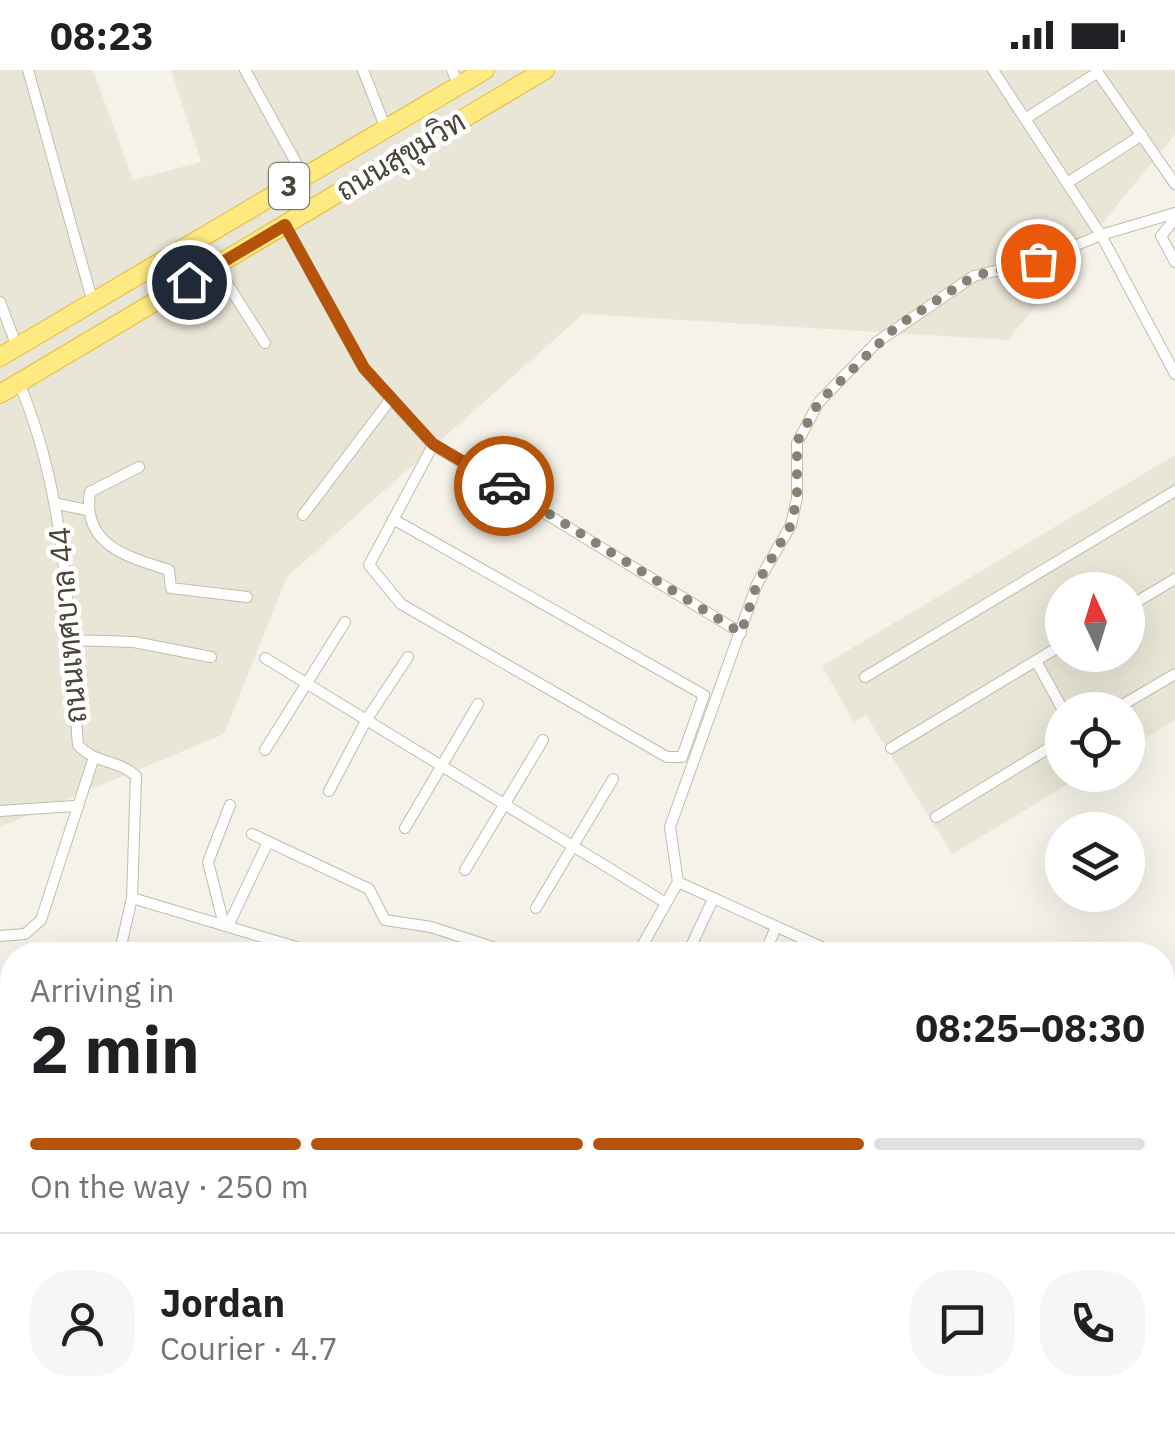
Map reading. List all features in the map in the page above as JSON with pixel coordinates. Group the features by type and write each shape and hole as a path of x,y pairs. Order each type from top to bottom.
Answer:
{"highway":[{"name":"ถนนสุขุมวิท","path":"8,352 386,129 456,78 485,70"},
{"name":"ถนนสุขุมวิท","path":"0,394 545,70"}],"street":[{"path":"28,70 92,303"},
{"path":"245,70 304,178"},
{"path":"363,70 386,129"},
{"path":"993,70 1101,235 1175,374"},
{"path":"1025,120 1097,71 1175,184"},
{"path":"1067,184 1142,135"},
{"path":"644,942 678,882 670,826 757,584 791,525 797,498 797,442 819,402 896,327 974,276 1038,261 1101,235 1175,216"},
{"path":"1175,216 1161,236 1175,262"},
{"path":"285,225 364,368 433,444 741,633"},
{"path":"216,266 265,343"},
{"path":"0,302 8,352"},
{"name":"ถนนเทศบาล 44","path":"19,383 38,426 58,504 78,745 93,760 126,767 136,776 132,898 122,942"},
{"path":"303,515 390,400"},
{"path":"393,519 704,695 682,757 667,757 402,604 369,564 393,519 433,444"},
{"path":"139,467 90,492 87,510 104,543 121,555 169,570 172,588 247,597"},
{"path":"865,678 1175,491"},
{"path":"58,504 87,510"},
{"path":"1145,597 1175,580"},
{"path":"265,750 346,622"},
{"path":"70,640 134,642 211,657"},
{"path":"891,748 1045,655"},
{"path":"329,790 367,720 408,657"},
{"path":"264,658 666,903"},
{"path":"1036,661 1053,692"},
{"path":"1144,692 1175,674"},
{"path":"405,828 478,704"},
{"path":"464,870 543,740"},
{"path":"936,817 1045,750"},
{"path":"0,936 25,934 41,920 74,806 93,760"},
{"path":"536,908 613,779"},
{"path":"226,926 208,862 230,805"},
{"path":"0,811 74,806"},
{"path":"252,834 369,889 385,920 475,942"},
{"path":"226,926 268,842"},
{"path":"678,882 810,942"},
{"path":"132,898 280,942"},
{"path":"693,942 714,898"},
{"path":"770,942 776,927"}],"shaded area":[{"path":"0,70 93,70 133,180 201,162 171,70 1175,70 1175,134 1008,340 583,314 287,577 224,734 0,827"},
{"path":"1175,455 1175,720 1145,738 1145,692 1045,692 1045,792 1055,792 952,854 866,715 854,722 822,666"}],"way so far":[{"path":"504,486 741,633 757,584 791,525 797,498 797,442 819,402 876,342 974,276 1038,261"}],"route":[{"path":"189,282 285,225 364,368 390,400 433,444 504,486"}]}
